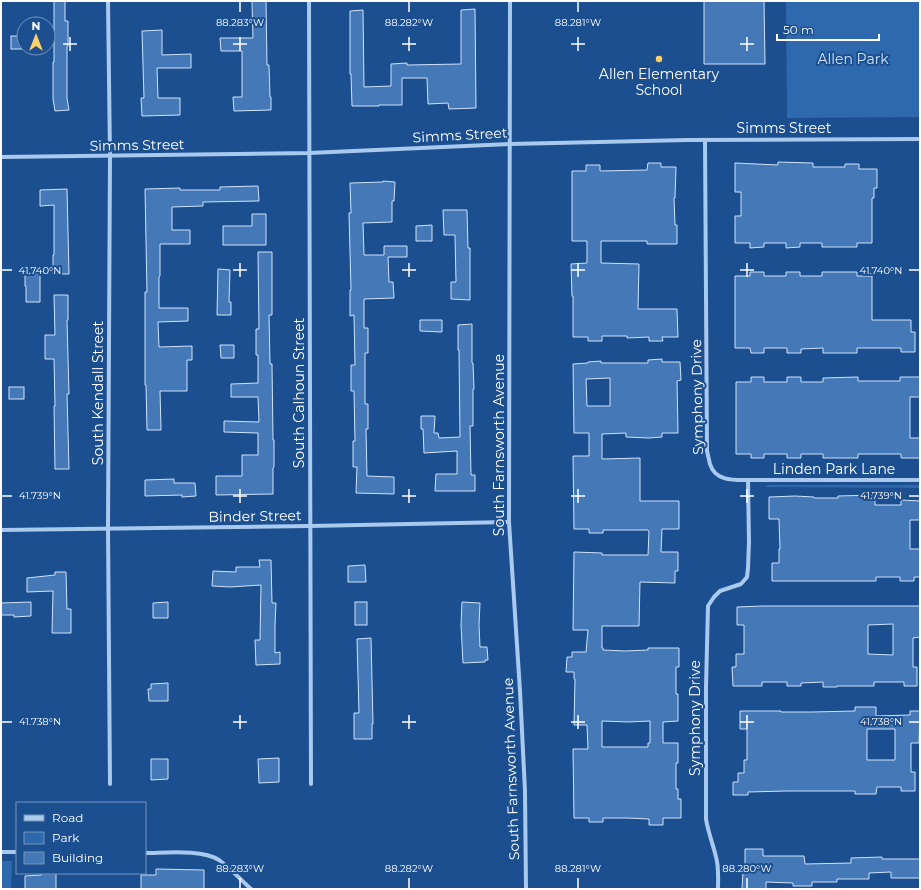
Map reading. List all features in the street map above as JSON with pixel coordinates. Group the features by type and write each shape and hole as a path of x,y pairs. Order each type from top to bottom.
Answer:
{"street":[{"name":"South Kendall Street","path":"108,1 110,156 108,528 110,784"},
{"name":"South Calhoun Street","path":"309,1 311,784"},
{"name":"South Farnsworth Avenue","path":"510,1 509,522 525,784 526,889"},
{"name":"Simms Street","path":"1,158 309,153 510,144 705,140 920,139"},
{"name":"Symphony Drive","path":"705,140 707,451 710,465 717,475 729,480 748,480 749,542 747,577 741,584 720,591 708,606 706,687 706,819 716,858 718,889"},
{"name":"Linden Park Lane","path":"748,480 920,480"},
{"name":"Binder Street","path":"1,530 509,522"},
{"path":"1,852 16,852"},
{"path":"146,853 205,854 219,860 252,889"}],"green space":[{"name":"Allen Park","path":"786,1 920,1 920,117 787,118"},
{"path":"769,485 920,485 920,488 764,487"},
{"path":"1,861 12,861 11,889 1,889"}],"building":[{"path":"54,1 65,1 65,21 68,21 67,98 69,110 55,111 53,99 53,62 54,56 56,56 56,16 54,16"},
{"path":"252,1 266,1 267,65 269,65 271,110 234,111 233,97 242,97 242,51 221,51 220,38 253,38"},
{"path":"704,1 764,1 765,64 704,64"},
{"path":"475,9 476,108 449,109 448,103 428,104 427,78 402,78 402,105 352,106 350,74 350,11 363,10 364,87 391,86 391,64 461,64 461,10"},
{"path":"162,30 162,55 191,54 191,68 157,68 158,98 180,98 180,115 142,116 141,98 144,98 142,31"},
{"path":"11,36 16,36 16,49 11,49"},
{"path":"778,162 813,163 813,167 845,167 845,164 859,164 859,169 877,169 877,188 874,188 874,198 872,198 872,243 857,243 857,247 822,247 822,243 800,243 800,247 786,248 786,243 764,243 764,247 750,248 750,243 735,243 735,216 741,216 741,192 735,192 735,163 778,165"},
{"path":"648,163 661,163 661,167 676,167 674,198 675,225 677,225 677,244 647,244 647,241 601,241 601,263 639,264 638,309 677,309 678,337 662,337 663,341 649,341 649,337 627,338 627,336 602,336 602,341 588,341 588,337 573,337 571,264 587,263 587,241 572,241 572,171 586,171 586,165 600,165 600,171 647,170"},
{"path":"383,181 395,182 394,201 392,201 392,222 363,223 364,255 384,255 384,246 407,246 407,257 388,257 389,282 393,282 394,298 364,299 364,328 368,328 368,353 365,353 365,404 368,404 368,429 366,429 367,476 394,477 394,494 356,493 357,467 353,467 353,441 355,441 354,391 351,391 351,365 355,365 354,315 350,316 350,183"},
{"path":"258,186 259,201 203,202 203,206 172,207 172,230 190,230 190,244 160,244 159,308 188,308 188,321 158,322 159,347 192,346 192,360 187,360 187,391 160,391 161,430 147,430 145,385 145,292 147,292 145,189 180,188 180,190 220,190 220,187"},
{"path":"67,189 69,274 53,274 54,205 40,206 40,190"},
{"path":"443,210 467,210 468,248 470,248 470,300 451,299 451,282 456,282 455,235 444,235"},
{"path":"252,214 266,214 266,245 223,245 223,226 252,226"},
{"path":"432,225 432,241 416,241 416,226"},
{"path":"258,252 272,252 272,315 269,315 274,440 273,494 216,495 216,476 242,476 242,455 258,455 258,433 224,432 224,421 259,422 258,397 231,397 231,384 258,383 256,329 259,329"},
{"path":"218,269 230,270 229,302 231,302 231,315 217,315"},
{"path":"750,272 764,272 764,276 786,276 786,272 800,272 800,276 822,276 822,272 857,272 857,276 872,276 872,320 911,320 911,332 915,332 915,352 901,352 901,348 857,348 857,353 823,353 823,348 801,349 801,353 787,353 787,348 764,348 764,353 751,353 750,348 735,348 735,276 750,276"},
{"path":"25,273 40,273 40,302 26,302"},
{"path":"54,295 68,295 67,320 69,394 67,394 69,469 55,469 54,359 45,359 45,335 55,335"},
{"path":"420,320 442,320 442,332 420,331"},
{"path":"472,324 474,389 473,426 470,426 471,475 475,475 475,491 435,491 436,474 457,474 457,451 424,453 421,416 435,416 434,433 438,433 439,438 460,437 458,325"},
{"path":"220,345 234,345 234,358 221,358"},
{"path":"662,359 662,362 680,362 681,380 677,381 678,433 662,433 662,437 649,438 626,437 626,433 602,434 602,459 640,458 640,501 679,501 679,529 662,529 661,552 678,552 678,571 675,571 675,583 640,582 639,626 602,626 602,648 603,650 625,651 648,650 648,648 679,648 679,667 676,667 678,721 663,722 663,743 678,743 676,789 678,789 678,799 681,799 681,818 663,818 663,825 649,825 649,819 627,818 603,818 603,822 589,822 589,818 574,818 573,749 588,749 587,725 574,725 575,679 574,672 566,672 567,657 572,657 572,652 586,652 588,630 573,630 574,552 602,553 602,555 648,555 649,532 648,530 603,530 603,533 589,533 589,529 574,529 573,456 589,456 589,433 574,433 573,364 601,361 601,363 648,363 648,360","holes":["610,378 610,406 587,406 586,379","602,721 650,721 650,743 648,743 648,747 602,747"]},
{"path":"751,377 764,377 764,382 787,382 787,377 801,377 801,382 823,382 823,378 858,377 858,381 900,381 900,377 920,377 920,397 910,397 910,438 920,438 920,458 901,458 901,454 858,454 858,458 823,458 823,454 801,454 801,458 787,458 787,454 764,454 764,458 751,458 751,454 736,454 736,382 751,382"},
{"path":"9,387 24,387 24,399 9,399"},
{"path":"174,479 174,483 195,483 196,496 145,496 145,480"},
{"path":"875,495 875,505 901,505 901,500 920,501 920,520 910,520 910,549 920,549 920,577 914,577 914,581 900,581 900,577 876,577 876,581 772,581 772,563 779,563 779,519 769,519 769,497 795,496 838,498 838,496"},
{"path":"259,560 271,560 272,603 276,603 275,653 280,652 280,664 256,665 255,640 260,640 261,585 230,587 212,586 213,571 236,572 236,567 260,567"},
{"path":"365,565 366,582 348,582 348,566"},
{"path":"55,572 66,572 67,609 71,609 71,633 52,633 53,591 27,592 27,578 55,575"},
{"path":"31,602 31,616 14,617 14,615 1,615 1,603"},
{"path":"168,602 168,618 153,618 153,603"},
{"path":"355,602 367,602 367,625 355,625"},
{"path":"462,602 480,603 480,647 487,647 488,660 485,660 485,662 463,663 461,625"},
{"path":"920,606 920,637 913,638 913,667 917,667 917,686 904,686 904,682 874,682 874,686 823,687 823,682 801,683 801,686 787,686 787,682 762,682 762,686 733,686 732,667 736,667 736,654 744,654 744,625 737,625 737,607","holes":["893,624 893,655 868,654 868,625"]},
{"path":"371,638 372,739 354,739 354,713 359,713 357,639"},
{"path":"168,683 168,701 149,701 148,689 151,689 151,684"},
{"path":"855,707 876,707 876,716 910,715 910,711 920,711 919,743 911,743 911,772 915,772 915,791 901,791 901,787 877,787 876,794 855,794 855,791 787,791 748,792 748,795 733,795 733,782 738,782 738,773 744,773 744,760 747,760 747,729 740,729 740,711 855,711","holes":["867,729 895,729 895,760 867,760"]},
{"path":"279,758 279,782 259,783 258,759"},
{"path":"151,759 168,759 168,779 151,780"},
{"path":"745,849 763,849 763,856 804,856 805,864 851,863 851,858 882,857 882,859 920,859 920,878 891,878 891,872 869,873 869,879 837,879 837,882 812,882 812,886 793,886 793,883 766,882 766,889 742,889 743,871 745,871"},
{"path":"156,869 204,870 204,889 141,889 141,875 156,875"},
{"path":"56,874 56,889 25,889 25,876"}],"place":[{"name":"Allen Elementary School","path":"659,59"}]}
